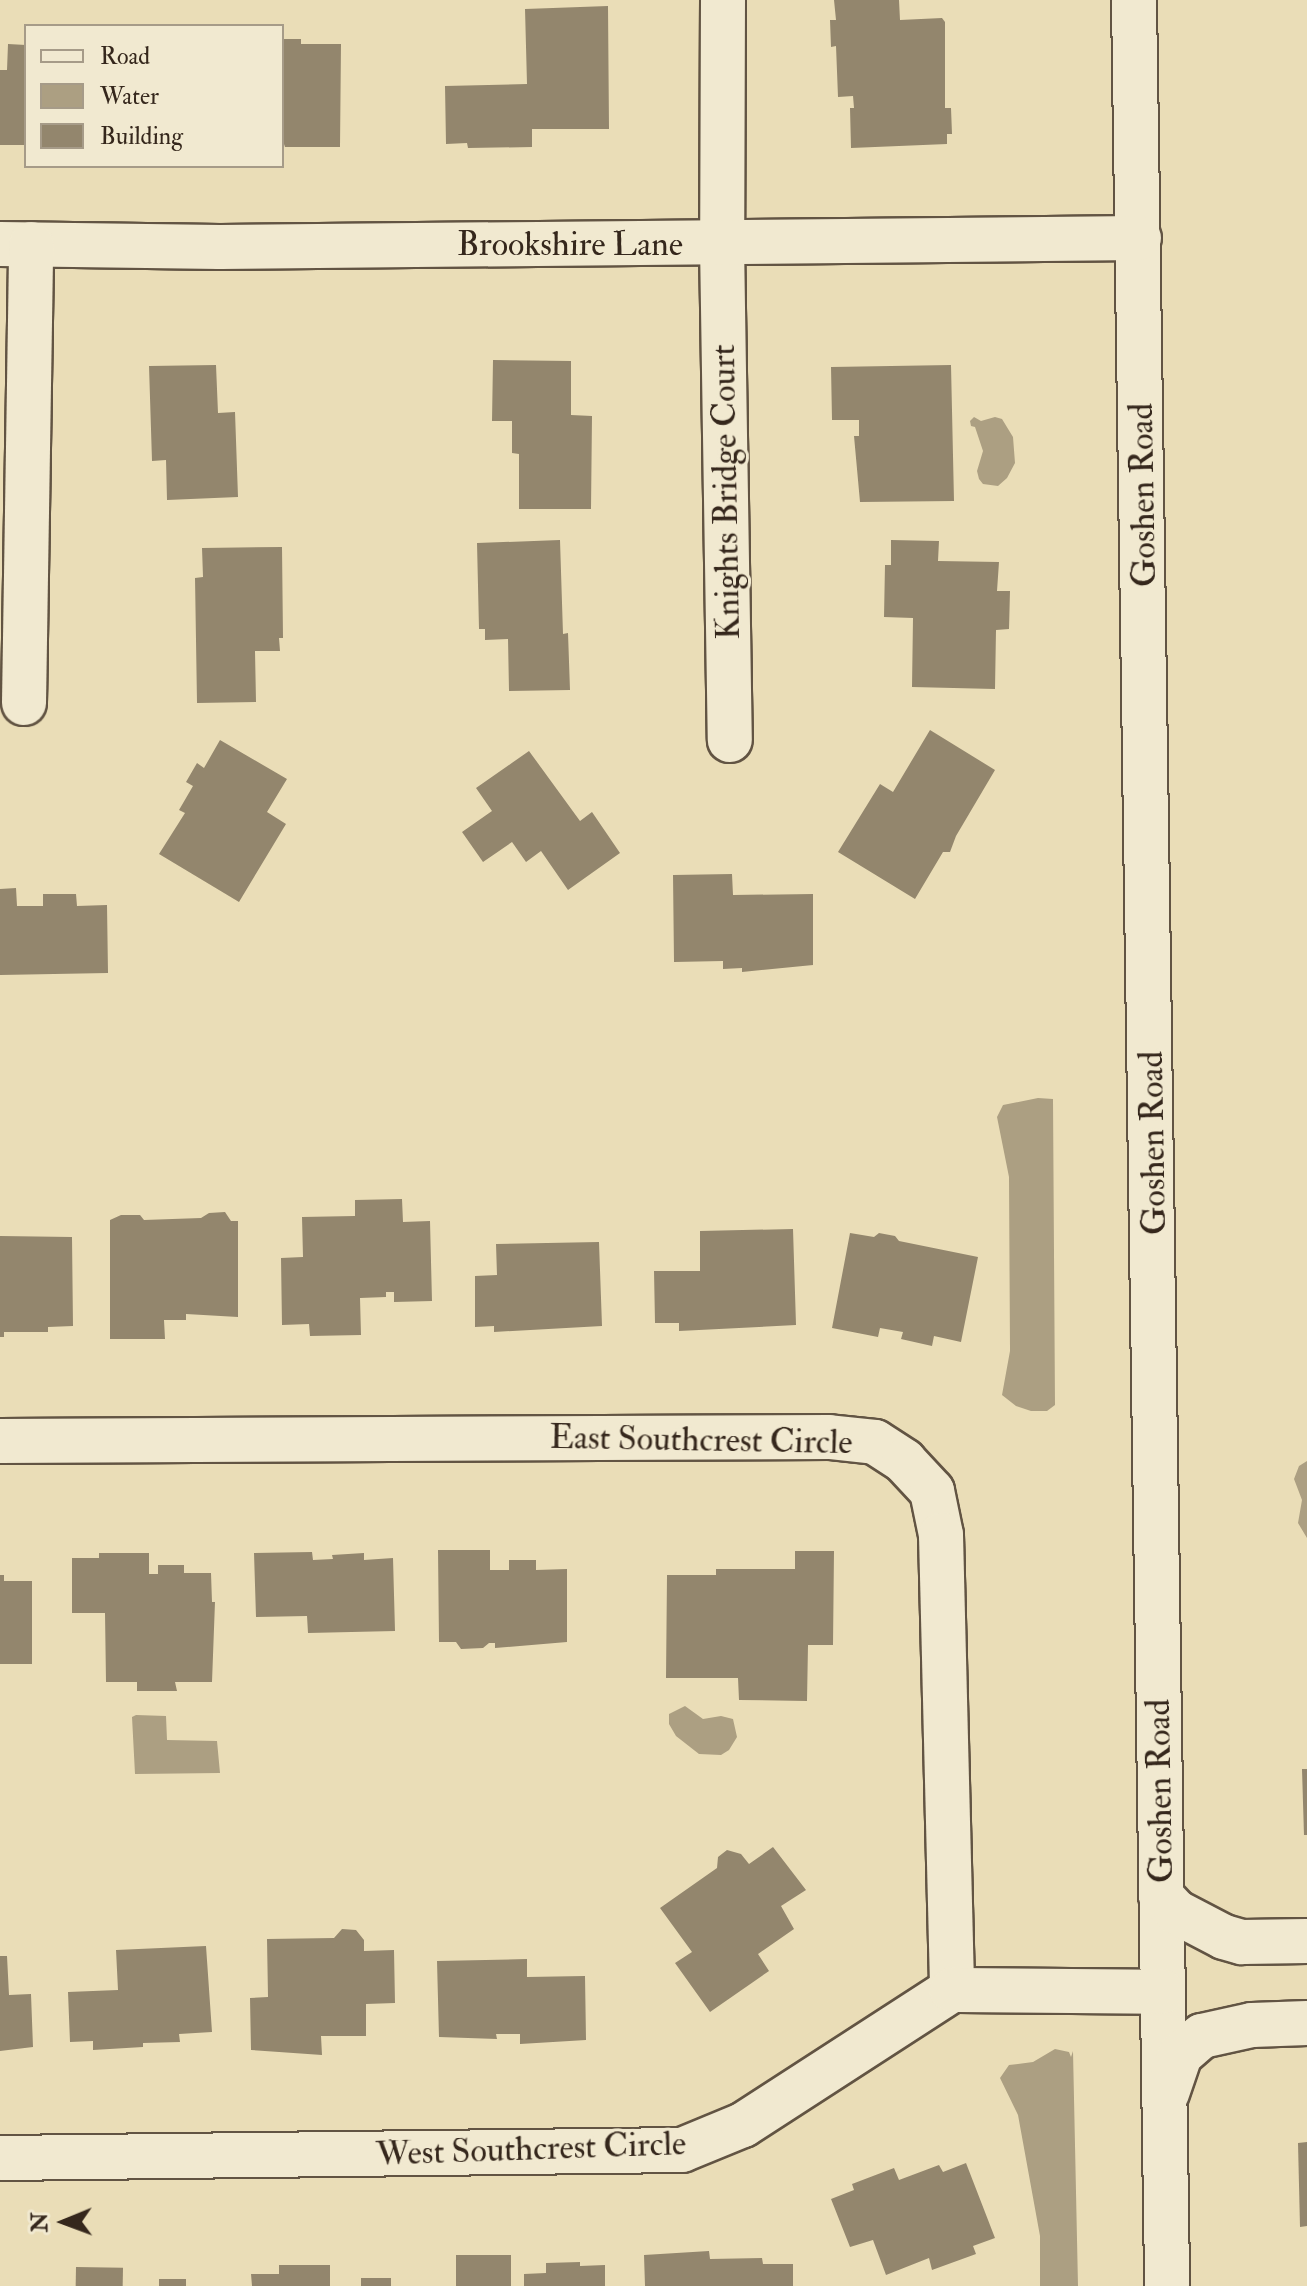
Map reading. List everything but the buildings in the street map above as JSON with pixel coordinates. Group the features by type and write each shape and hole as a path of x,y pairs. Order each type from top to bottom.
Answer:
{"street":[{"name":"Knights Bridge Court","path":"723,0 722,244 730,740"},
{"name":"Goshen Road","path":"1134,0 1167,2286"},
{"name":"Brookshire Lane","path":"16,244 722,244 1139,238"},
{"path":"16,244 24,703"},
{"name":"East Southcrest Circle","path":"0,1441 829,1437 875,1442 904,1461 932,1491 941,1535 952,1990"},
{"path":"1161,1896 1176,1912 1224,1937 1242,1942 1307,1941"},
{"path":"952,1990 1162,1992"},
{"name":"West Southcrest Circle","path":"0,2158 682,2150 743,2125 952,1990"},
{"path":"1165,2099 1180,2055 1202,2036 1252,2025 1307,2023"}],"water":[{"path":"974,417 981,421 995,417 1002,419 1013,437 1015,463 1007,478 998,486 983,484 979,479 977,471 983,451 975,427 971,426 970,421"},
{"path":"1038,1098 1053,1099 1055,1405 1047,1411 1031,1411 1016,1406 1002,1395 1010,1351 1009,1177 997,1117 1003,1105"},
{"path":"1307,1461 1307,1538 1298,1523 1302,1500 1294,1479 1299,1466"},
{"path":"685,1706 703,1719 721,1716 733,1719 737,1737 729,1750 721,1755 699,1754 676,1736 669,1724 669,1714"},
{"path":"166,1716 167,1740 217,1741 220,1773 135,1774 132,1717"},
{"path":"1055,2049 1069,2052 1071,2057 1073,2051 1078,2286 1040,2286 1040,2236 1018,2115 1000,2078 1009,2065 1033,2062"}]}
